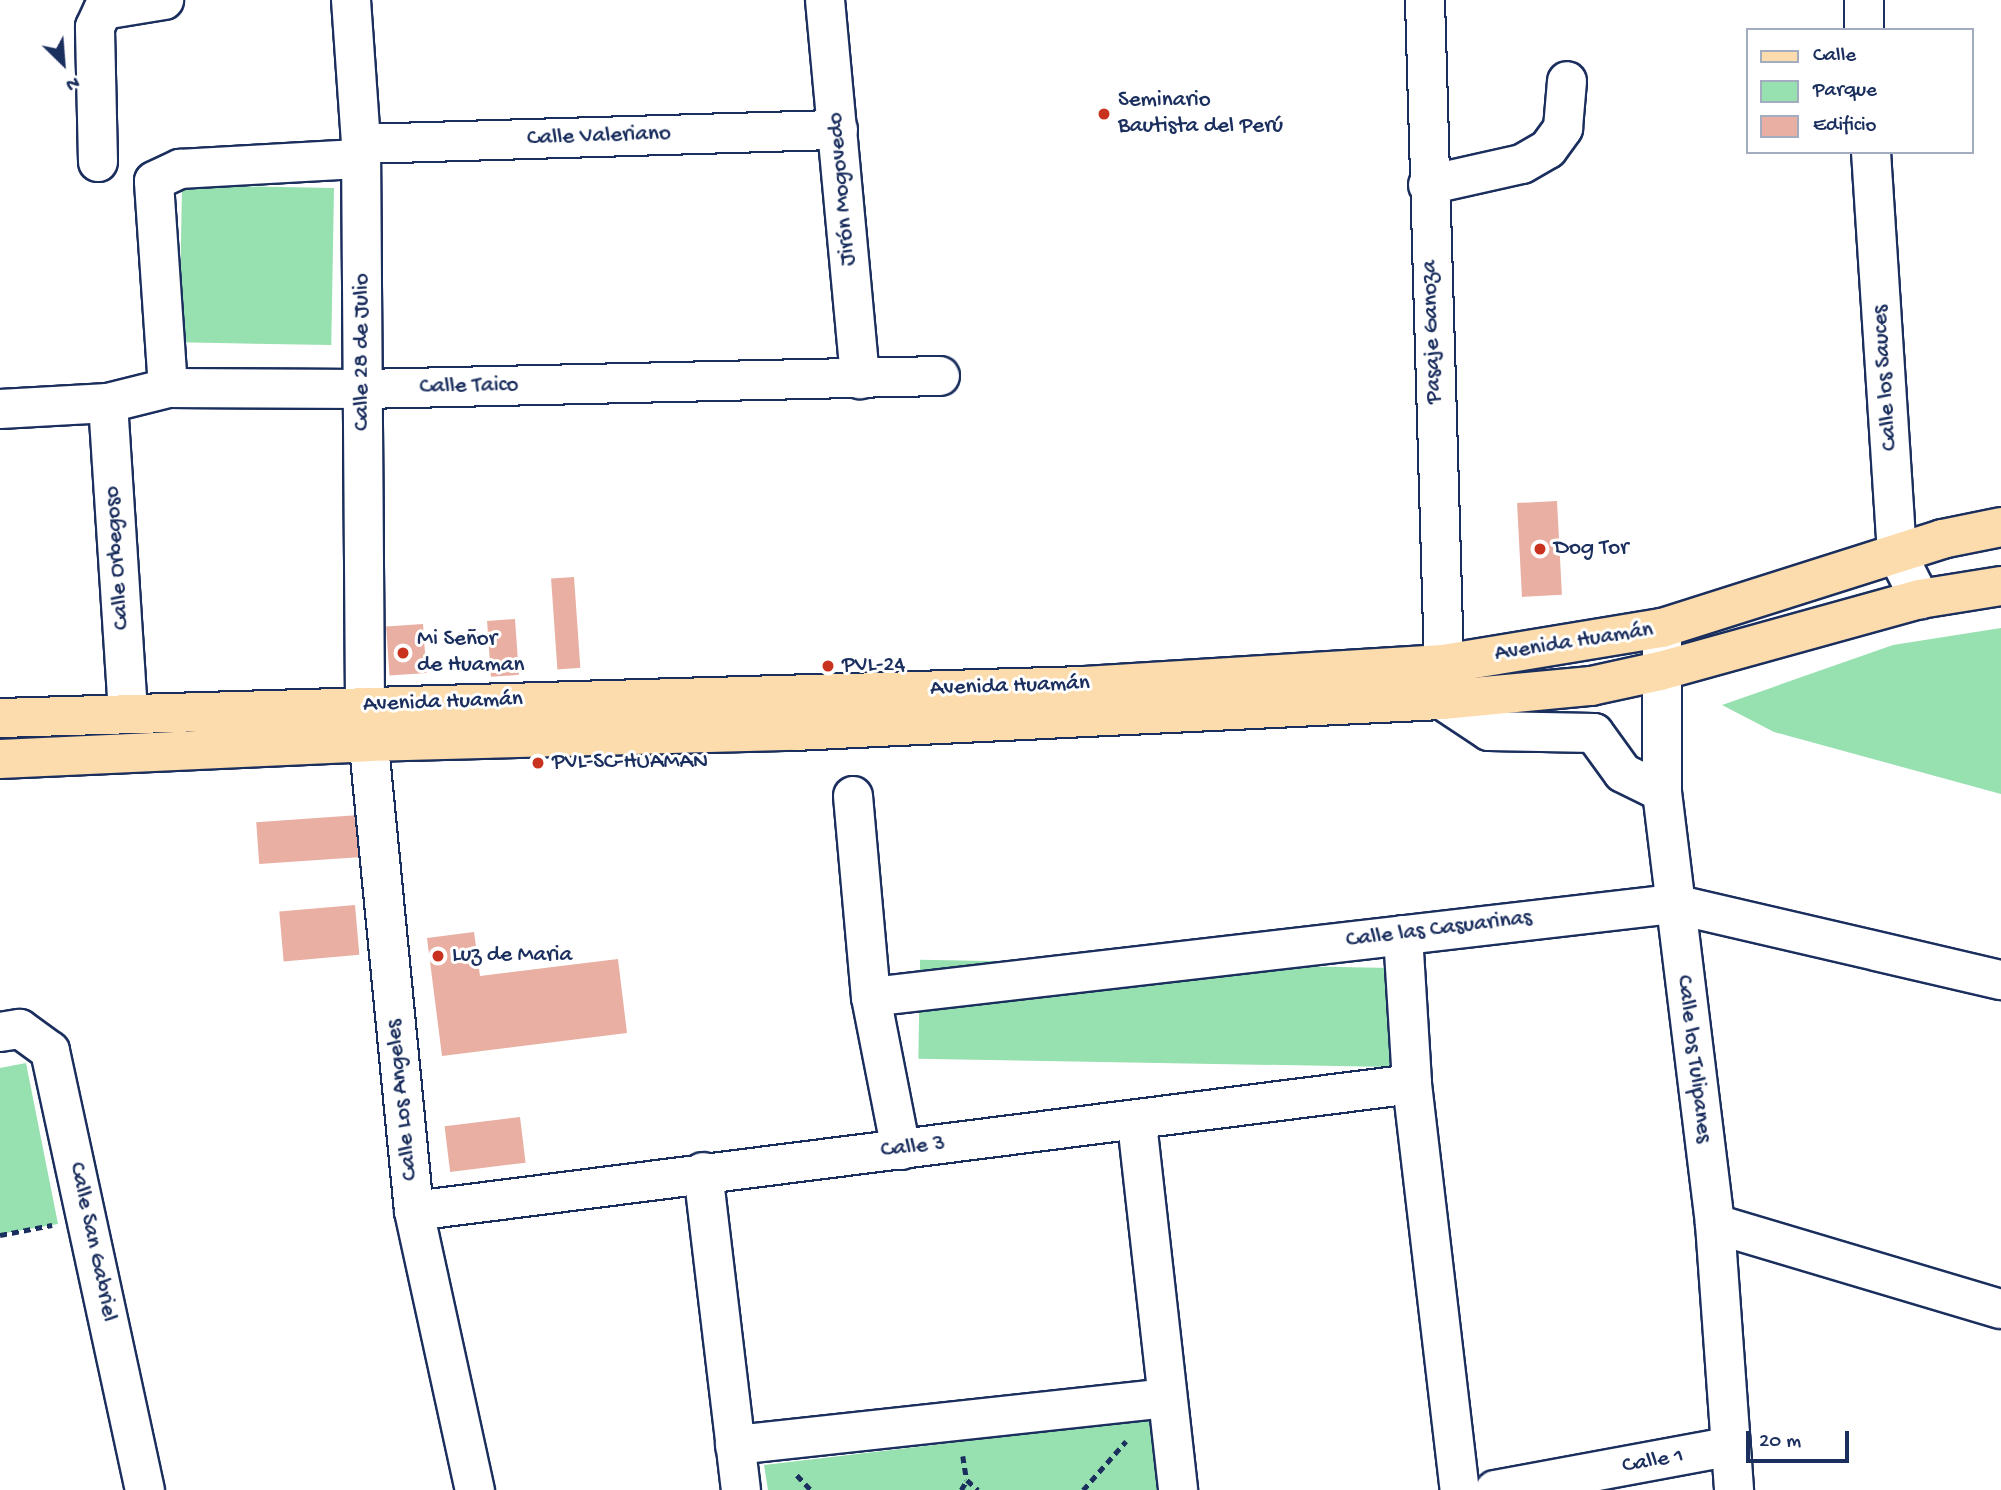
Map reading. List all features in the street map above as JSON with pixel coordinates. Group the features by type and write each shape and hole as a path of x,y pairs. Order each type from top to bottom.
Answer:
{"main road":[{"name":"Avenida Huamán","path":"1443,682 1662,628 1942,539 2001,527"},
{"name":"Avenida Huamán","path":"0,759 367,723 1083,686 1443,682 1591,686 1660,671 1920,599 2001,586"},
{"name":"Avenida Huamán","path":"0,718 128,712 367,723"}],"street":[{"path":"98,162 95,27 103,10 164,0"},
{"name":"Calle 28 de Julio","path":"351,0 361,151 367,723"},
{"name":"Jirón Mogovedo","path":"825,0 860,379"},
{"name":"Pasaje Ganoza","path":"1425,0 1443,682"},
{"path":"1864,0 1864,28"},
{"path":"1428,185 1522,164 1548,149 1563,128 1567,80"},
{"name":"Calle Valeriano","path":"168,388 153,181 166,174 180,169 361,151 838,130"},
{"name":"Calle los Sauces","path":"1871,154 1897,554 1920,599"},
{"name":"Calle Taico","path":"0,409 108,403 168,388 363,389 940,376"},
{"name":"Calle Orbegoso","path":"108,403 128,712"},
{"name":"Calle los Tulipanes","path":"1662,628 1662,792 1715,1224 1728,1447 1734,1490"},
{"path":"1443,682 1489,732 1594,733"},
{"path":"1591,686 1594,733 1623,773 1662,792"},
{"name":"Calle Los Angeles","path":"367,723 414,1211 475,1490"},
{"path":"853,796 871,997 901,1150"},
{"name":"Calle las Casuarinas","path":"871,997 1674,904 2001,980"},
{"path":"1403,935 1412,1084 1460,1490"},
{"name":"Calle San Gabriel","path":"0,1032 20,1029 50,1051 145,1490"},
{"name":"Calle 3","path":"414,1211 703,1172 1137,1123 1412,1084"},
{"path":"1137,1123 1165,1398 1178,1490"},
{"path":"703,1172 741,1490"},
{"path":"1715,1224 2001,1309"},
{"path":"734,1445 1165,1398"},
{"name":"Calle 1","path":"1495,1490 1728,1447"}],"path":[{"path":"0,1235 88,1218"},
{"path":"1087,1490 1131,1434"},
{"path":"961,1445 967,1479 978,1490"},
{"path":"961,1490 967,1479"}],"green space":[{"path":"182,185 334,188 331,345 179,342"},
{"path":"2001,628 2001,794 1774,732 1722,705 1893,645"},
{"path":"920,960 1393,968 1391,1067 918,1059"},
{"path":"26,1063 58,1224 0,1234 0,1068"},
{"path":"1155,1419 1165,1490 768,1490 764,1465"}],"building":[{"name":"Dog Tor","path":"1557,501 1562,595 1522,597 1517,503"},
{"path":"574,577 580,668 557,669 551,579"},
{"path":"515,619 519,675 491,677 487,621"},
{"path":"423,624 426,673 390,675 386,627"},
{"path":"359,815 362,857 259,864 256,822"},
{"path":"355,905 359,955 284,961 279,912"},
{"path":"474,932 480,976 618,959 627,1033 442,1056 427,938"},
{"path":"520,1117 526,1163 450,1172 445,1126"}],"place":[{"name":"Seminario Bautista del Perú","path":"1104,114"},
{"name":"Dog Tor","path":"1540,549"},
{"name":"Mi Señor de Huaman","path":"403,653"},
{"name":"PVL-24","path":"828,666"},
{"name":"PVL-SC-HUAMAN","path":"538,763"},
{"name":"Luz de Maria","path":"438,956"}]}
